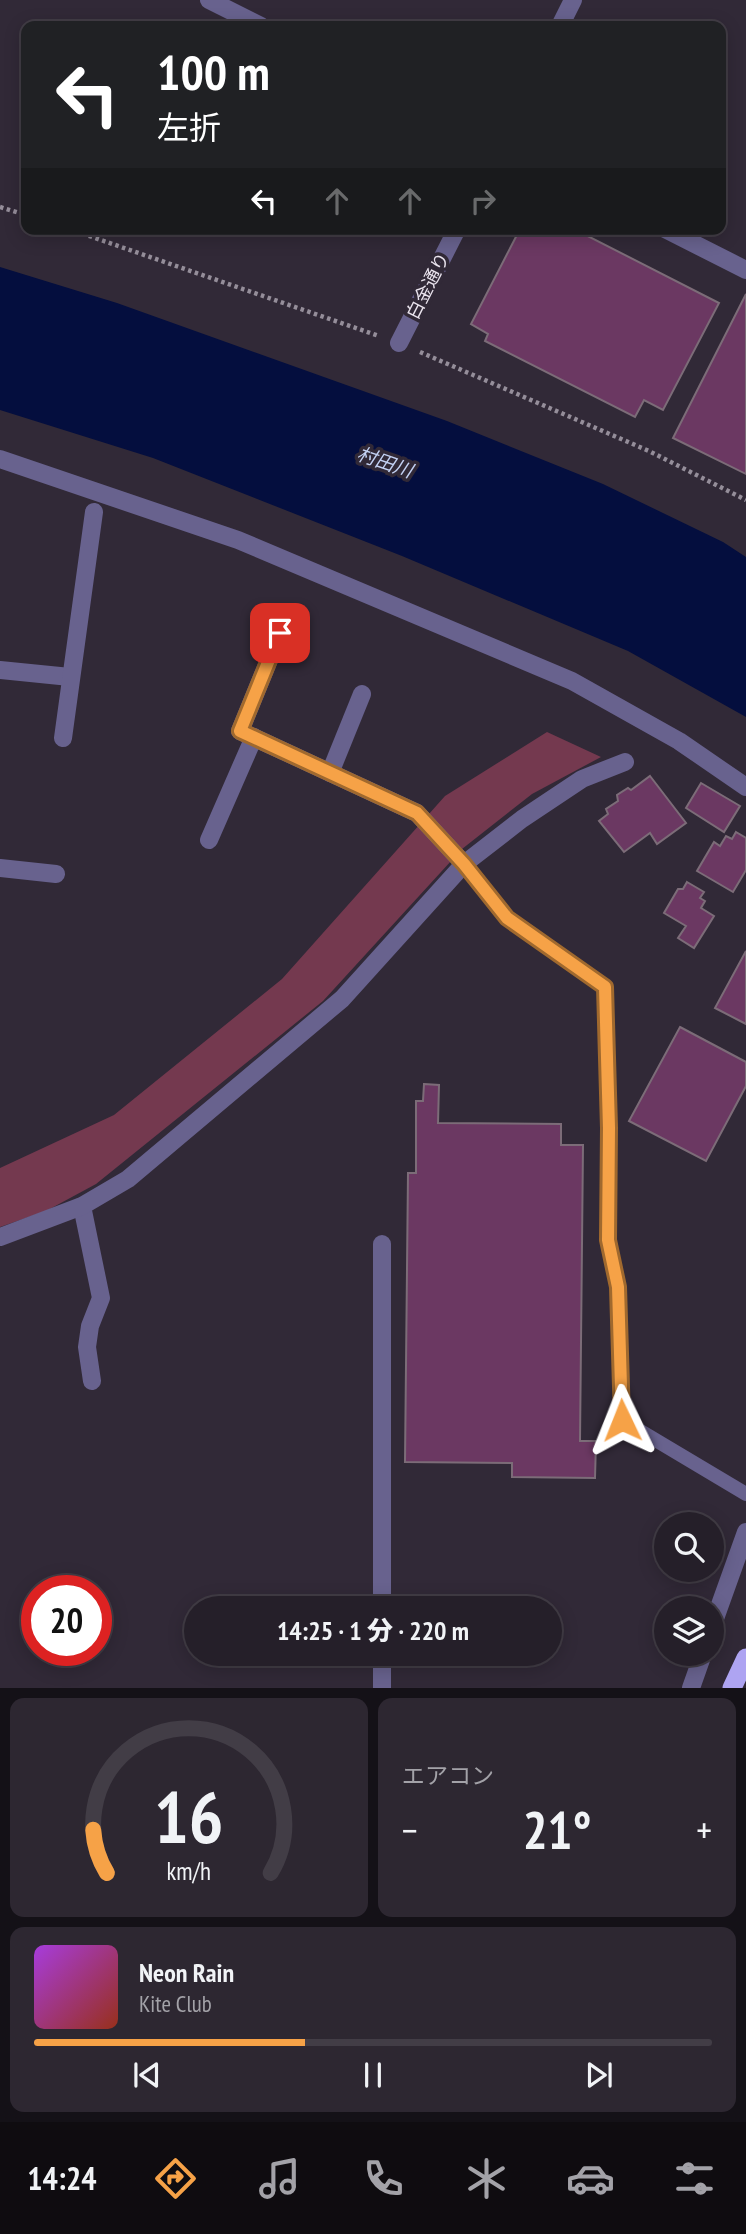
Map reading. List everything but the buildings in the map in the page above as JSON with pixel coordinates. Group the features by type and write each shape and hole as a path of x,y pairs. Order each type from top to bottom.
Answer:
{"highway":[{"path":"732,1688 746,1658"}],"street":[{"path":"562,21 573,0"},
{"path":"214,1 252,21"},
{"name":"白金通り","path":"400,343 454,235"},
{"path":"677,235 746,270"},
{"path":"0,459 238,540 572,681 679,741 746,788"},
{"path":"63,738 94,512"},
{"path":"280,633 240,731 417,813 464,864"},
{"path":"0,670 70,677"},
{"path":"330,773 362,694"},
{"path":"209,839 254,737"},
{"path":"0,1237 82,1206 128,1179 263,1062 342,999 464,864 522,819 582,779 625,762"},
{"path":"0,868 56,874"},
{"path":"82,1206 101,1298 90,1326 87,1347 92,1381"},
{"path":"382,1244 382,1596"},
{"path":"723,1596 746,1532"},
{"path":"382,1666 382,1688"},
{"path":"691,1688 699,1666"}],"lane":[{"path":"464,864 507,918 605,987 609,1128 608,1240 618,1287 622,1420 746,1494"}],"path":[{"path":"0,207 21,213"}],"shaded area":[{"path":"547,732 601,757 532,794 462,849 323,1001 96,1184 46,1211 0,1227 0,1168 114,1115 282,979 445,796"}],"water":[{"name":"村田川","path":"0,267 117,303 447,421 603,484 723,542 746,557 746,717 628,651 402,556 153,458 0,410"}],"route":[{"path":"280,633 240,731 417,813 464,864 507,918 605,987 609,1128 608,1240 618,1287 622,1420"}]}
